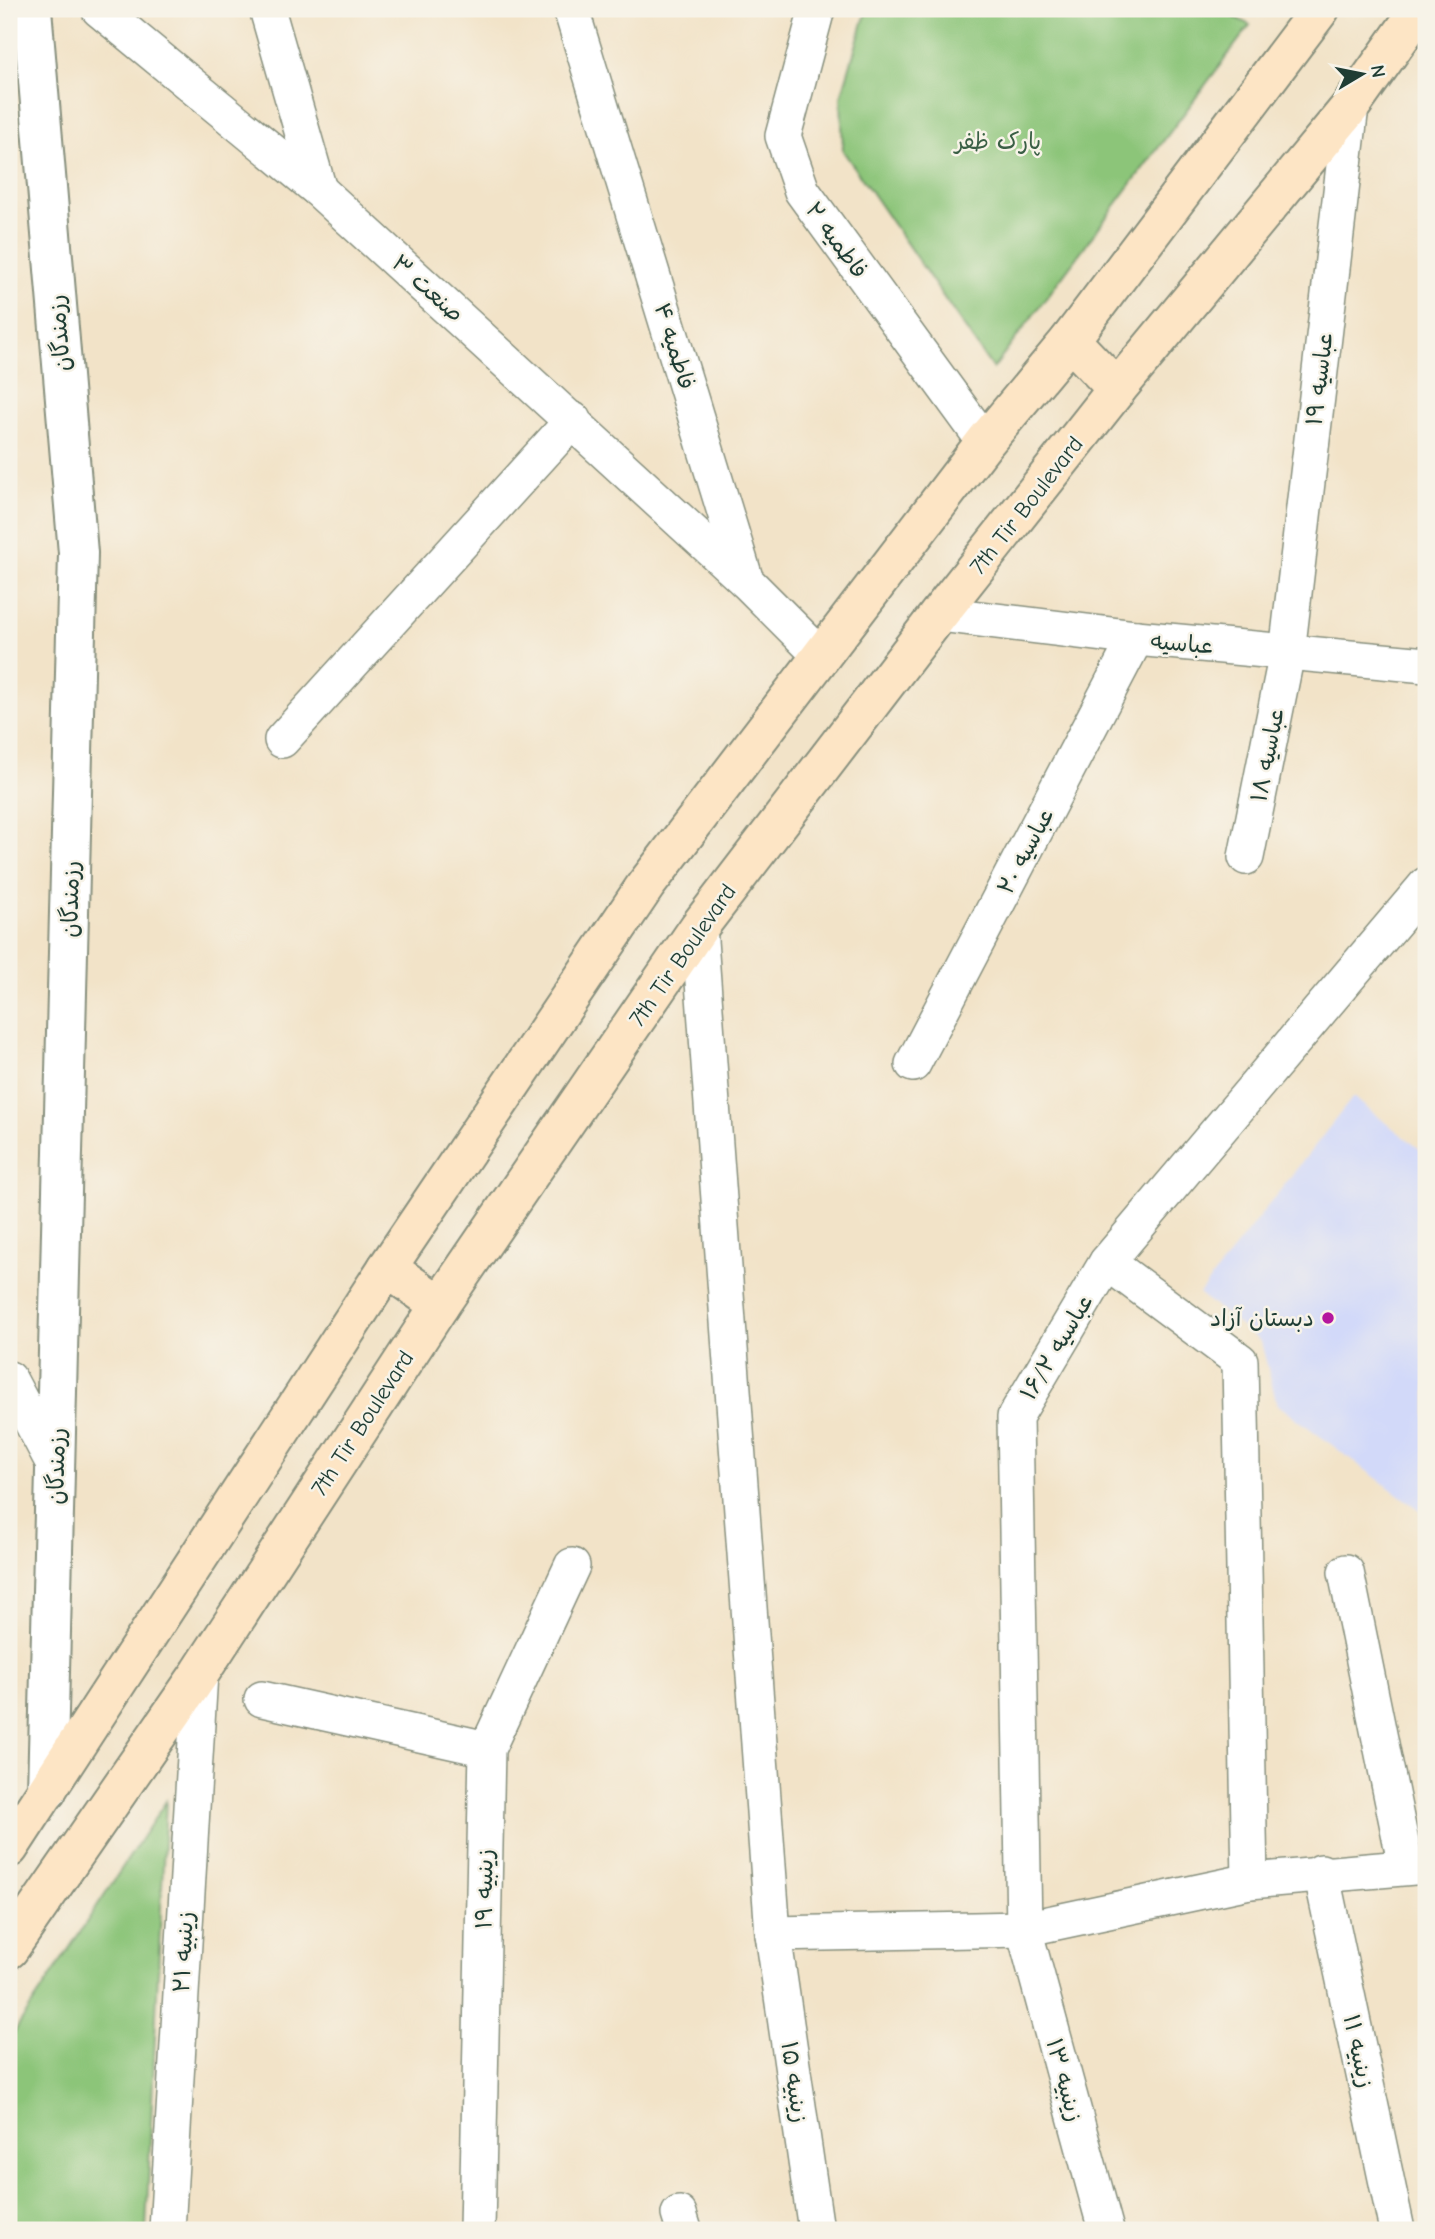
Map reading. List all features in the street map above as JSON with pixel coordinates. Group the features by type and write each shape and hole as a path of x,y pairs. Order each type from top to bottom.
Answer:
{"main road":[{"name":"7th Tir Boulevard","path":"9,1949 200,1673 440,1305 699,928 939,614 1117,389 1351,106 1424,9"},
{"path":"9,1848 387,1268 646,885 985,442 1070,340 1316,10"},
{"path":"1070,340 1117,389"},
{"path":"387,1268 440,1305"}],"street":[{"name":"رزمندگان","path":"32,9 78,553 47,1791"},
{"name":"صنعت ۳","path":"99,9 319,190 746,581"},
{"path":"267,9 319,190"},
{"name":"فاطمیه ۴","path":"571,9 746,581 822,657"},
{"name":"فاطمیه ۲","path":"817,9 783,136 802,191 985,442"},
{"name":"عباسیه ۱۹","path":"1287,653 1351,106"},
{"path":"282,740 573,420"},
{"name":"عباسیه","path":"939,614 1136,638 1426,665"},
{"name":"عباسیه ۲۰","path":"914,1064 1136,638"},
{"name":"عباسیه ۱۸","path":"1246,857 1287,653"},
{"name":"عباسیه ۱۶/۲","path":"1024,1929 1015,1417 1107,1262 1426,885"},
{"name":"زینبیه ۱۵","path":"699,928 773,1934 816,2230"},
{"path":"1107,1262 1240,1361 1250,1881"},
{"path":"9,1379 56,1468"},
{"name":"زینبیه ۱۹","path":"477,2230 487,1749 572,1566"},
{"path":"773,1934 1024,1929 1250,1881 1321,1872 1416,1866 1346,1572"},
{"name":"زینبیه ۲۱","path":"167,2230 200,1673"},
{"path":"262,1699 487,1749"},
{"name":"زینبیه ۱۱","path":"1321,1872 1396,2230"},
{"name":"زینبیه ۱۳","path":"1024,1929 1106,2230"}],"shaded area":[{"name":"دبستان آزاد","path":"1353,1097 1426,1154 1426,1515 1277,1404 1261,1342 1199,1294"}],"green space":[{"name":"پارک ظفر","path":"867,9 1219,9 1250,25 993,369 843,151 841,97"},
{"path":"166,1801 146,2230 9,2230 9,2040"}],"place":[{"name":"دبستان آزاد","path":"1328,1318"}]}
